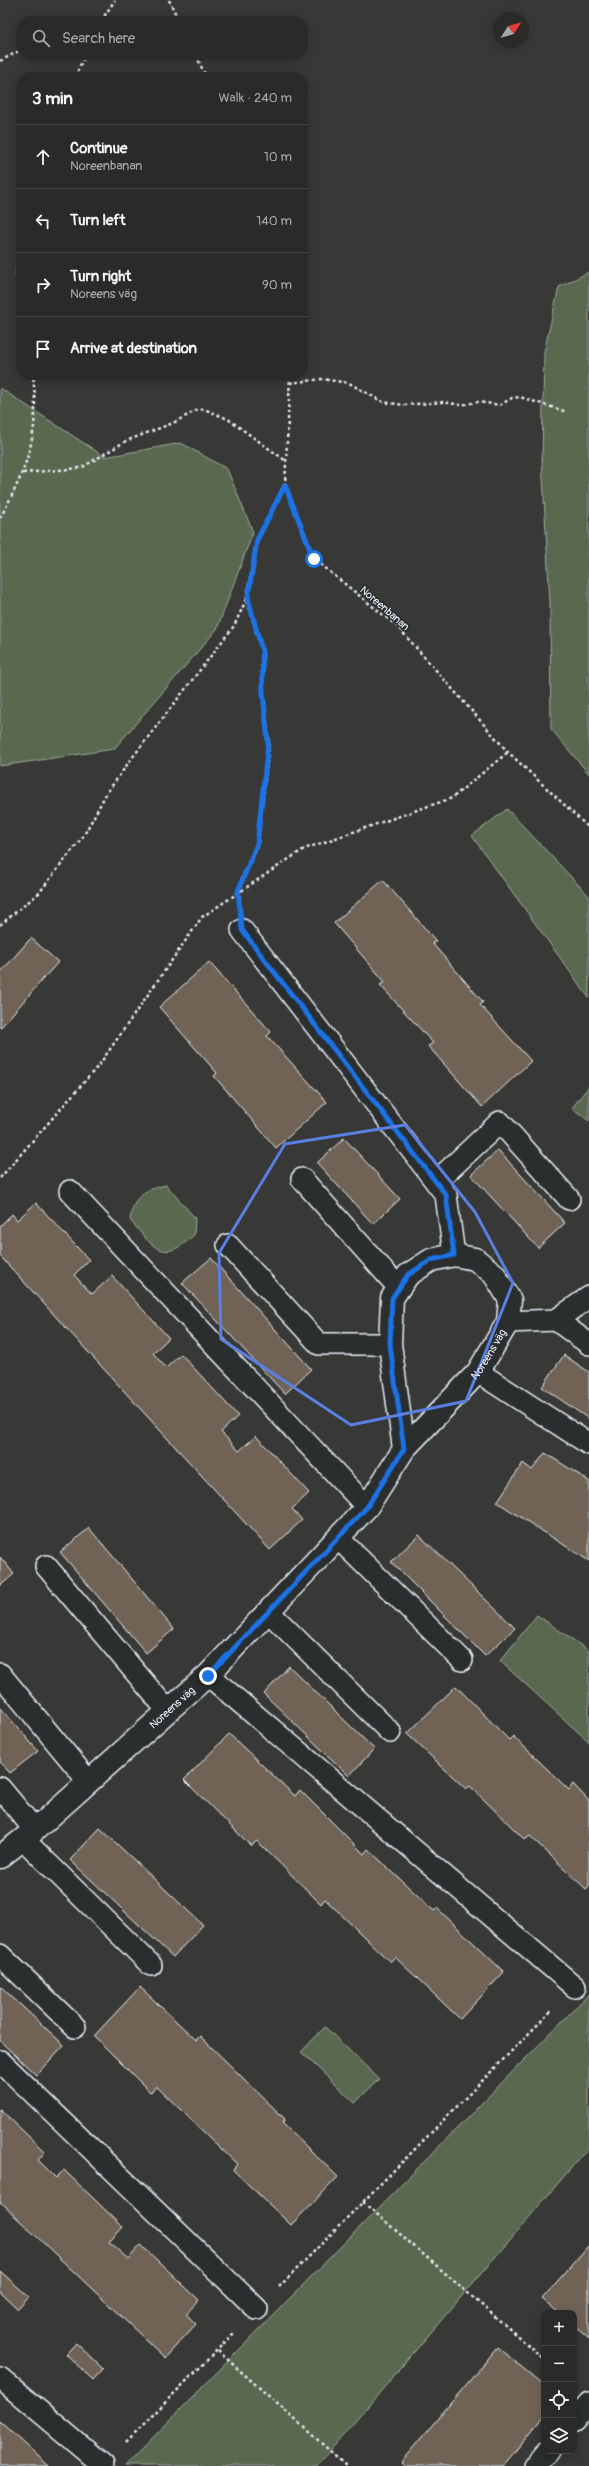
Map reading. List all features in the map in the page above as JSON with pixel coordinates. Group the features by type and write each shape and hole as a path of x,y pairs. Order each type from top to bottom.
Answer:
{"street":[{"name":"Noreens väg","path":"0,1857 29,1835 208,1676 367,1507 404,1449 478,1372 508,1322 510,1300 494,1274 475,1259 454,1255 431,1260 408,1275 392,1298 390,1344 404,1449"}],"lane":[{"path":"242,930 446,1195 454,1255"},
{"path":"436,1182 500,1122 569,1199"},
{"path":"302,1179 399,1288"},
{"path":"70,1191 367,1507"},
{"path":"228,1245 319,1344 390,1344"},
{"path":"508,1322 556,1320 589,1297"},
{"path":"556,1320 589,1344"},
{"path":"478,1372 589,1444"},
{"path":"338,1538 462,1660"},
{"path":"46,1566 168,1711"},
{"path":"268,1612 390,1732"},
{"path":"0,1674 89,1782"},
{"path":"208,1676 575,1987"},
{"path":"0,1788 29,1835 151,1965"},
{"path":"0,1955 76,2027"},
{"path":"0,2061 257,2309"},
{"path":"0,2378 103,2465"},
{"path":"576,2418 589,2403"},
{"path":"535,2466 545,2454"}],"path":[{"path":"104,16 115,0"},
{"path":"169,0 177,16"},
{"path":"0,60 16,52"},
{"path":"77,72 83,60"},
{"path":"198,60 204,72"},
{"path":"290,383 322,379 349,383 383,402 404,405 444,402 460,405 478,402 500,406 512,398 520,398 566,412"},
{"path":"0,518 23,473 33,442 36,401 34,380"},
{"name":"Noreenbanan","path":"290,383 285,485 314,559 397,626 508,752 589,828"},
{"path":"23,473 80,468 126,441 173,423 197,410 204,409 228,419 286,461"},
{"path":"0,925 39,893 75,847 106,794 234,626 248,598 257,540 285,485"},
{"path":"242,930 238,891 257,844 268,743 263,693 262,651 248,598"},
{"path":"103,2465 218,2351 257,2309 575,1987"},
{"path":"363,2202 541,2356"},
{"path":"218,2351 347,2466"}],"highlighted area":[{"path":"405,1125 475,1212 513,1283 466,1401 351,1425 221,1339 219,1253 285,1144"}],"green space":[{"path":"589,272 589,774 551,729 550,603 542,461 544,352 559,287"},
{"path":"0,388 105,457 181,443 227,469 253,532 217,629 114,749 0,766"},
{"path":"507,809 589,896 589,998 472,836"},
{"path":"589,1086 589,1121 572,1108"},
{"path":"166,1185 195,1218 194,1235 183,1244 166,1251 152,1245 130,1220 134,1205 140,1195 151,1189"},
{"path":"537,1615 589,1651 589,1742 500,1661"},
{"path":"589,1994 589,2147 317,2466 125,2466"},
{"path":"325,2027 379,2079 355,2103 301,2052"}],"building":[{"path":"383,880 436,941 432,943 483,1002 480,1005 531,1061 482,1107 428,1046 433,1043 380,985 385,982 334,923"},
{"path":"31,938 58,962 0,1028 0,973"},
{"path":"209,962 271,1032 267,1036 327,1102 276,1148 214,1076 217,1073 159,1007"},
{"path":"344,1138 400,1199 373,1224 317,1163"},
{"path":"498,1150 565,1223 538,1248 471,1175"},
{"path":"36,1203 89,1260 74,1275 92,1294 112,1276 169,1338 153,1353 166,1368 181,1354 238,1416 221,1432 239,1451 256,1436 309,1493 292,1509 302,1520 270,1550 0,1256 0,1226 12,1214 17,1220"},
{"path":"211,1258 311,1369 285,1394 182,1283"},
{"path":"564,1355 589,1372 589,1419 542,1387"},
{"path":"545,1453 589,1481 589,1561 497,1502 523,1463 532,1470"},
{"path":"89,1528 174,1629 146,1653 60,1552"},
{"path":"419,1535 515,1628 485,1656 391,1562"},
{"path":"0,1557 14,1574 0,1586"},
{"path":"289,1666 374,1749 349,1776 264,1694"},
{"path":"456,1686 509,1740 513,1736 569,1790 573,1784 589,1801 589,1886 586,1889 530,1836 525,1840 470,1786 466,1789 407,1734"},
{"path":"0,1707 38,1751 10,1773 0,1762"},
{"path":"229,1734 295,1796 300,1790 364,1854 368,1849 434,1911 437,1908 504,1972 460,2019 395,1957 390,1962 325,1899 321,1904 257,1841 251,1846 184,1780"},
{"path":"100,1828 203,1925 173,1957 70,1860"},
{"path":"0,1986 64,2045 36,2075 0,2041"},
{"path":"140,1987 196,2040 200,2036 285,2119 282,2123 338,2177 291,2225 233,2170 237,2164 156,2086 151,2093 94,2036"},
{"path":"0,2109 45,2152 38,2160 56,2178 64,2170 123,2227 109,2242 128,2259 141,2245 199,2300 186,2314 196,2324 165,2358 0,2202"},
{"path":"589,2245 589,2339 577,2329 577,2310 555,2310 542,2299"},
{"path":"0,2271 29,2297 18,2309 0,2292"},
{"path":"76,2343 103,2369 93,2380 66,2354"},
{"path":"498,2347 541,2383 541,2420 503,2466 406,2466 401,2462"},
{"path":"0,2421 49,2466 0,2466"}],"route":[{"path":"208,1676 367,1507 404,1449 390,1344 392,1298 408,1275 431,1260 454,1255 446,1195 242,930 238,891 257,844 268,743 263,693 262,651 248,598 257,540 285,485 314,559"}]}
